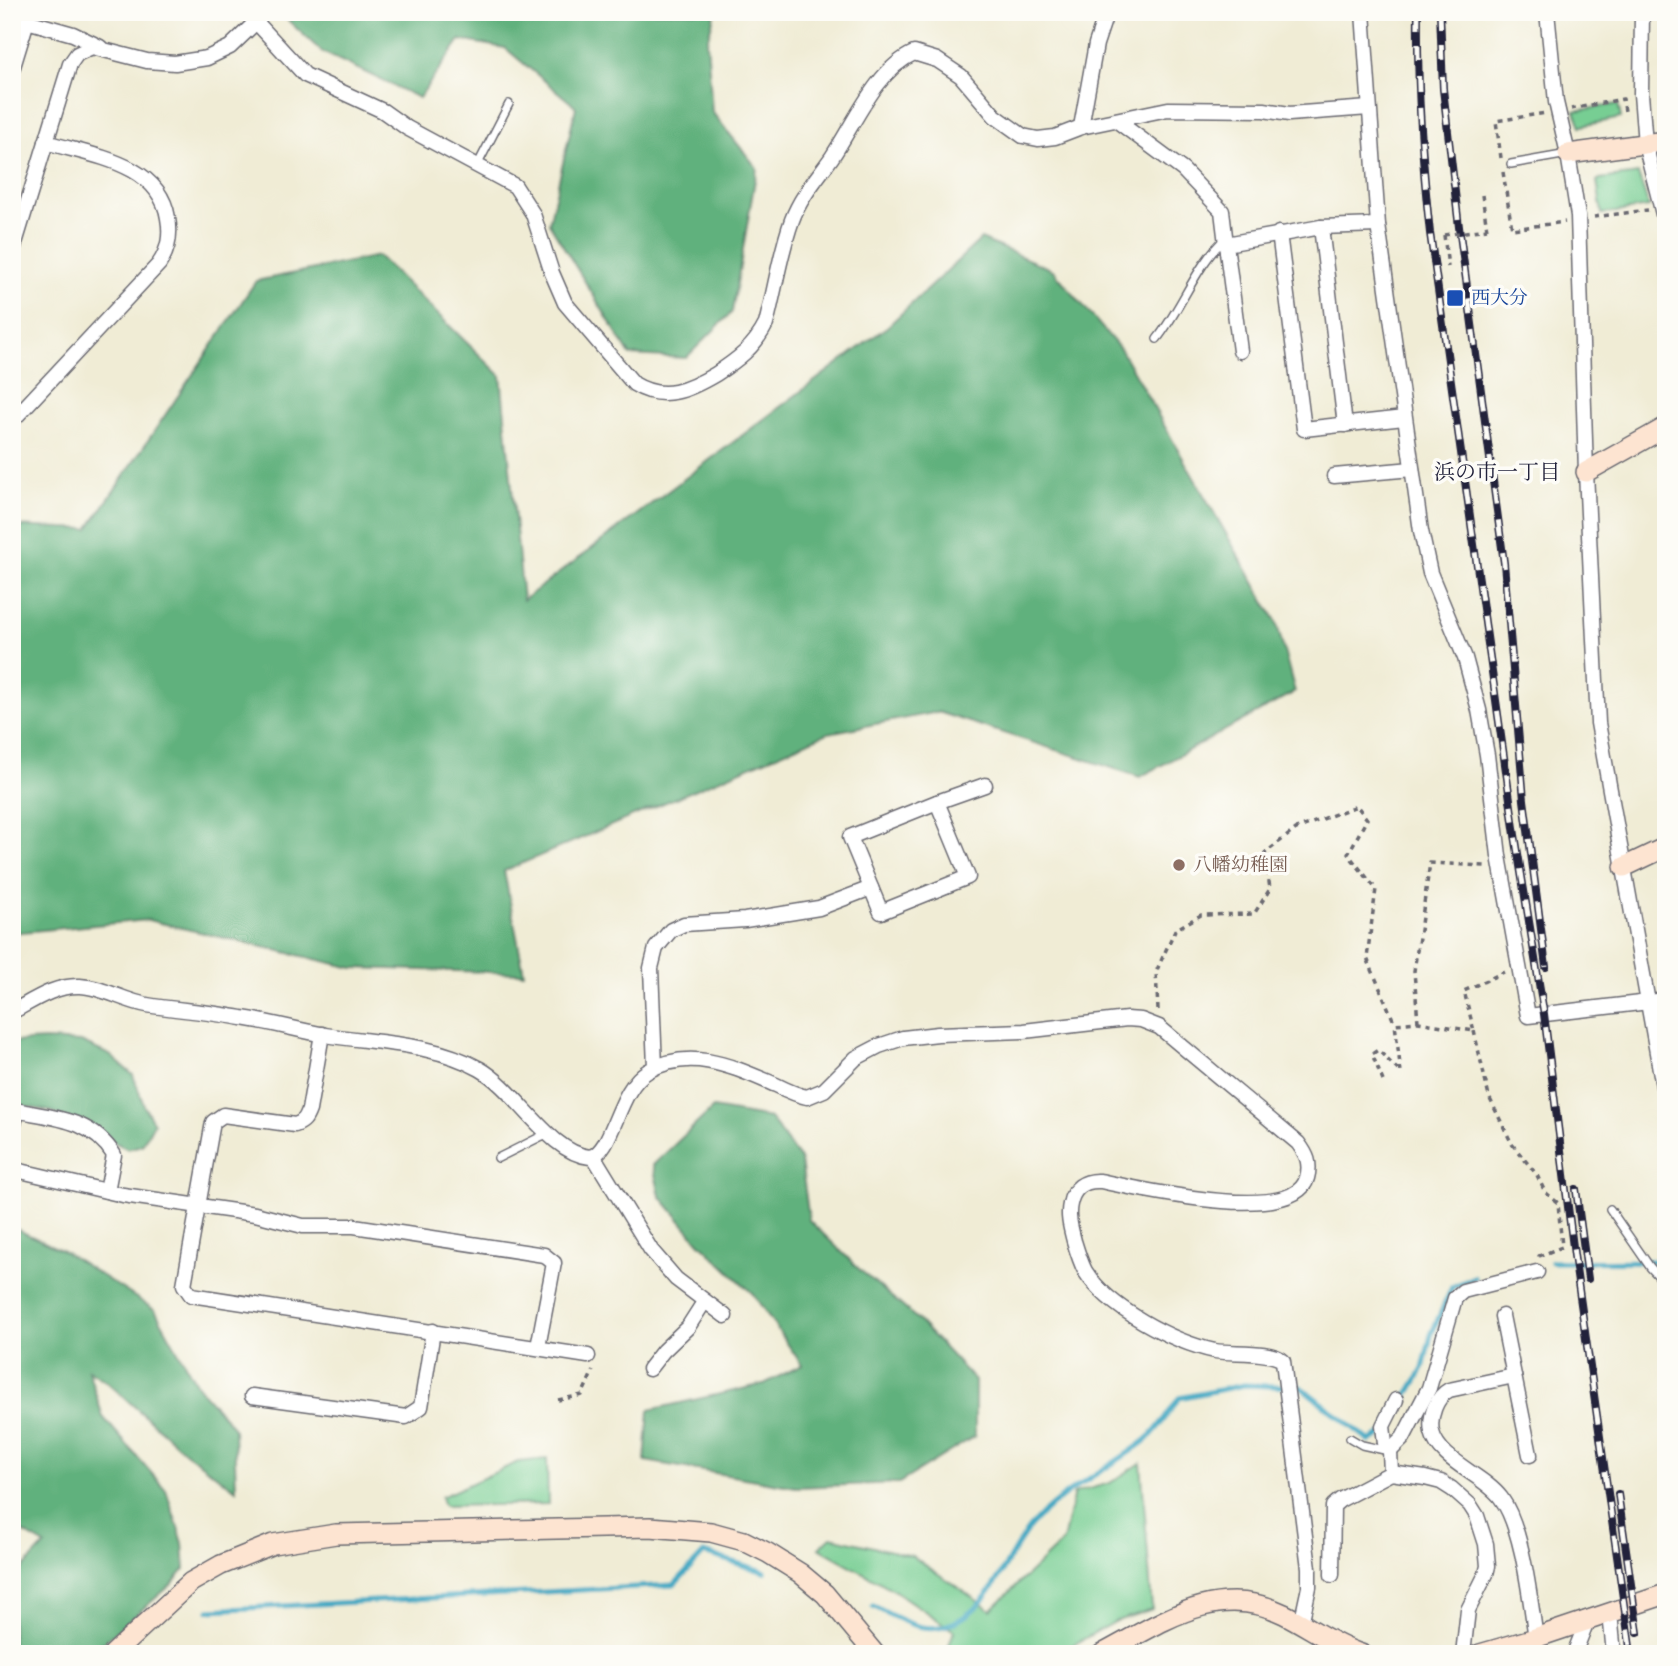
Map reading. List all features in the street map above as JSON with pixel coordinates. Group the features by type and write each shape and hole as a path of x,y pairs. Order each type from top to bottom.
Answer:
{"street":[{"path":"1363,12 1378,225 1412,469 1430,573 1465,658 1479,710 1501,867 1528,1016 1666,1000"},
{"path":"1548,12 1556,102 1578,216 1598,723 1666,1103"},
{"path":"1642,12 1641,94 1645,144 1666,226"},
{"path":"1081,127 1104,20 1084,13"},
{"path":"12,70 27,22 73,34 102,48 147,61 189,62 218,54 230,47 252,17 304,75 383,111 407,128 505,179 521,193 533,214 559,293 582,326 634,384 657,394 671,394 698,384 735,361 758,339 766,324 791,221 800,201 833,155 859,111 901,59 914,53 937,60 961,76 995,116 1023,136 1038,139 1168,109 1265,110 1289,114 1370,108"},
{"path":"12,253 70,64 77,54 92,47 102,48"},
{"path":"1117,121 1183,170 1222,211 1240,351"},
{"path":"1568,154 1666,141"},
{"path":"12,421 159,264 165,256 170,239 164,200 141,174 127,166 46,142"},
{"path":"1225,241 1321,227 1378,225"},
{"path":"1321,227 1345,425"},
{"path":"1279,233 1304,429 1404,418"},
{"path":"1586,472 1666,427"},
{"path":"1334,476 1412,469"},
{"path":"937,802 968,877 881,912 850,837 937,802 985,785"},
{"path":"1624,867 1666,847"},
{"path":"655,1067 651,968 656,948 671,930 684,924 737,921 819,908 871,888"},
{"path":"12,1012 51,991 81,986 132,1002 246,1018 322,1034 406,1046 465,1061 493,1077 509,1090 548,1133 568,1149 586,1157 601,1153 631,1085 655,1067 682,1060 727,1064 807,1097 824,1090 856,1058 903,1038 1024,1031 1127,1019 1140,1020 1159,1027 1298,1143 1307,1154 1309,1162 1306,1182 1298,1190 1282,1197 1243,1202 1189,1199 1100,1181 1088,1181 1073,1195 1068,1212 1078,1255 1091,1280 1110,1299 1156,1327 1214,1351 1274,1355 1280,1358 1285,1367 1309,1568 1309,1587 1301,1624"},
{"path":"322,1034 309,1110 301,1123 295,1125 223,1115 214,1122 184,1285 191,1295 588,1356"},
{"path":"12,1131 17,1112 20,1111 76,1122 85,1127 114,1155 107,1191"},
{"path":"594,1157 651,1250 676,1279 724,1315"},
{"path":"12,1169 107,1191 255,1214 303,1226 354,1226 544,1255 554,1262 538,1347"},
{"path":"1388,1447 1397,1446 1429,1388 1455,1298 1463,1291 1537,1272"},
{"path":"649,1369 688,1327 704,1302"},
{"path":"1502,1316 1530,1455"},
{"path":"252,1396 406,1418 421,1406 433,1331"},
{"path":"1514,1376 1443,1393 1433,1413 1432,1432 1447,1454 1492,1487 1508,1508 1517,1538 1536,1638"},
{"path":"1391,1473 1383,1426 1396,1400"},
{"path":"1332,1575 1333,1506 1340,1500 1391,1473 1441,1482 1462,1496 1477,1516 1486,1544 1488,1566 1468,1611 1463,1654"},
{"path":"113,1654 191,1582 221,1565 273,1544 336,1534 650,1527 720,1534 768,1553 800,1573 825,1594 875,1654"},
{"path":"1480,1654 1666,1594"},
{"path":"1102,1654 1176,1615 1212,1603 1241,1601 1259,1605 1361,1654"},
{"path":"1609,1613 1614,1654"},
{"path":"1574,1654 1587,1621"}],"lane":[{"path":"478,164 509,104"},
{"path":"1511,164 1568,154"},
{"path":"1157,339 1171,321 1213,248 1225,241"},
{"path":"498,1158 548,1133"},
{"path":"1610,1209 1650,1267 1666,1284"},
{"path":"1350,1438 1362,1446 1388,1447"}],"path":[{"path":"1448,267 1444,235 1487,229 1482,195"},
{"path":"1159,1027 1156,972 1175,930 1201,915 1254,914 1270,888 1265,853 1296,829 1357,806 1367,819 1348,854 1376,888 1367,958 1395,1024 1401,1073 1378,1050 1372,1054 1383,1082"},
{"path":"1418,1023 1414,971 1430,863 1501,867"},
{"path":"1519,966 1464,991 1489,1097 1512,1144 1537,1175 1545,1192 1558,1203 1562,1248 1539,1256 1537,1272"},
{"path":"1395,1024 1418,1023 1474,1031"},
{"path":"558,1400 582,1395 593,1371 588,1356"}],"green space":[{"path":"279,12 715,12 707,41 712,112 757,168 732,312 686,358 630,355 549,223 576,107 505,48 460,40 419,98 322,52"},
{"path":"1618,104 1621,118 1581,126 1575,111"},
{"path":"1638,174 1649,207 1602,214 1597,181"},
{"path":"981,239 1053,270 1121,350 1276,621 1295,692 1140,777 938,712 828,733 504,871 524,973 353,968 148,920 12,933 12,526 88,529 256,281 378,256 501,376 523,600 888,326"},
{"path":"12,1042 81,1042 110,1055 133,1075 145,1108 154,1123 142,1145 128,1149 53,1112 12,1104"},
{"path":"713,1108 770,1118 801,1161 809,1220 859,1269 916,1318 975,1381 975,1436 899,1483 796,1487 645,1461 649,1410 764,1384 802,1365 753,1294 699,1242 660,1196 653,1165"},
{"path":"12,1225 63,1251 155,1310 198,1387 234,1428 236,1490 185,1452 107,1382 88,1370 103,1417 166,1490 183,1543 185,1569 172,1584 90,1654 12,1654 12,1580 45,1545 12,1526"},
{"path":"547,1459 548,1504 444,1506 441,1497 518,1462"},
{"path":"1141,1463 1152,1609 1114,1622 1057,1654 946,1654 954,1631 892,1589 819,1548 831,1537 912,1556 991,1610 1063,1541 1074,1493 1110,1483"}],"waterway":[{"path":"1552,1262 1666,1261"},
{"path":"1396,1415 1423,1369 1431,1335 1452,1287 1474,1277"},
{"path":"873,1606 905,1622 936,1628 959,1620 971,1612 991,1590 1030,1527 1070,1491 1151,1436 1179,1398 1244,1385 1301,1387 1370,1441 1382,1434"},
{"path":"209,1610 674,1585 704,1553 765,1572"}],"railway":[{"path":"1418,12 1421,123 1430,233 1515,835 1544,1014 1574,1255 1631,1654"},
{"path":"1440,12 1443,89 1504,563 1524,800 1546,967"},
{"path":"1576,1189 1588,1279"},
{"path":"1618,1494 1638,1633"}],"place":[{"name":"西大分","path":"1455,298"},
{"name":"八幡幼稚園","path":"1179,865"}],"district":[{"name":"浜の市一丁目","path":"1497,472"}]}
